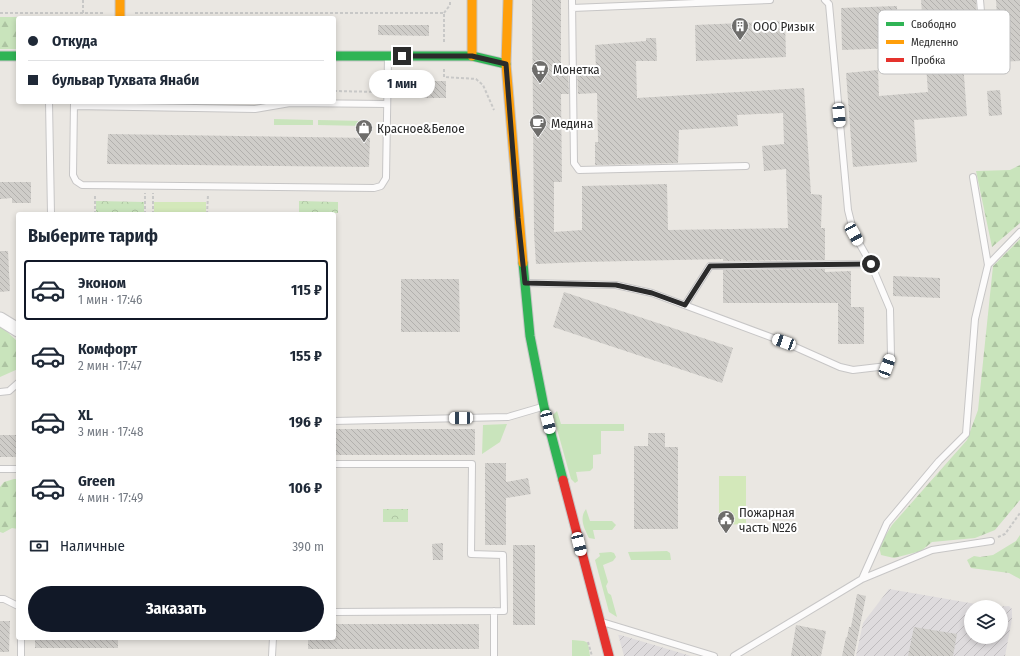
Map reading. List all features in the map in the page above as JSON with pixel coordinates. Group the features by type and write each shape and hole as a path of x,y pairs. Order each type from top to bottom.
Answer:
{"street":[{"path":"120,0 120,16"},
{"path":"472,0 472,56"},
{"path":"508,0 506,64 518,218 530,336 544,407 609,656"},
{"path":"0,56 16,56"},
{"path":"336,56 472,56 506,64"},
{"path":"0,320 16,329"}],"lane":[{"path":"572,0 574,163 579,170 746,166"},
{"path":"572,8 770,0"},
{"path":"525,283 616,285 652,293 784,342 840,367 853,370 887,366 891,356 890,309 871,264 854,234 848,210 828,4 825,0"},
{"path":"980,0 981,10"},
{"path":"290,104 255,109 74,104 74,179 79,184 95,185 378,187 384,183 386,178 388,56"},
{"path":"336,103 387,104"},
{"path":"49,104 51,212"},
{"path":"862,579 887,523 939,462 966,434 975,319 988,265 973,177"},
{"path":"988,265 1020,232"},
{"path":"685,305 710,266 871,264"},
{"path":"0,392 9,391 16,385"},
{"path":"336,421 508,417 544,407"},
{"path":"336,464 472,464 471,554 502,555 504,611 336,612"},
{"path":"0,470 16,469"},
{"path":"734,656 862,579 932,550 991,541"},
{"path":"0,599 4,599 16,605"},
{"path":"494,611 494,656"},
{"path":"599,621 714,656"},
{"path":"21,640 21,656"},
{"path":"272,656 273,640"}],"path":[{"path":"83,0 83,13"},
{"path":"444,44 444,13 450,5 450,0"},
{"path":"0,13 83,13 120,16 444,13"},
{"path":"444,67 444,76 476,79 483,85"},
{"path":"336,91 387,92"},
{"path":"95,185 95,212"},
{"path":"145,185 145,212"},
{"path":"153,185 153,212"},
{"path":"207,212 208,186"},
{"path":"991,541 1005,534 1020,513"}],"shaded area":[{"path":"889,589 964,602 964,644 1007,644 1005,656 856,656 863,623"},
{"path":"1008,606 1012,609 1012,619 1008,640"},
{"path":"618,634 691,656 624,656"}],"green space":[{"path":"0,17 16,17 16,49 0,49"},
{"path":"274,119 313,120 313,125 274,125"},
{"path":"318,120 365,121 365,126 318,125"},
{"path":"1020,165 1020,223 992,247 976,171 1010,170"},
{"path":"96,201 144,202 144,212 96,212"},
{"path":"299,201 338,202 338,213 299,212"},
{"path":"154,202 206,202 206,212 154,212"},
{"path":"1020,239 1020,500 995,530 975,538 932,542 921,551 894,558 881,555 879,546 892,525 967,440 978,410 993,266"},
{"path":"0,327 2,327 16,340 16,370 0,377"},
{"path":"557,411 561,424 624,424 624,431 601,431 601,454 593,455 593,468 590,471 576,472 578,481 575,483 571,479 553,415"},
{"path":"507,424 500,442 482,454 483,425"},
{"path":"719,476 746,476 746,524 719,525"},
{"path":"16,479 16,529 12,528 3,533 0,532 0,487 4,482"},
{"path":"383,509 408,509 408,522 383,522"},
{"path":"586,509 590,521 612,521 616,525 612,530 593,530 595,539 589,538 584,527 583,519"},
{"path":"1020,535 1020,579 1009,573 971,568 967,560 974,556 980,557 993,555 1016,541"},
{"path":"667,551 670,553 671,560 631,560 628,552"},
{"path":"599,553 614,553 616,557 613,561 603,565 608,582 606,586 608,593 611,595 617,617 609,612 595,560 600,556"},
{"path":"572,640 584,641 588,643 590,656 572,656"}],"building":[{"path":"532,0 561,0 561,70 568,70 569,94 561,94 562,182 554,182 554,232 582,230 582,186 667,184 668,230 788,228 786,169 764,171 762,146 784,144 783,113 737,115 738,126 679,130 678,163 595,165 595,142 598,142 597,93 578,94 577,70 596,69 595,45 646,41 646,38 656,38 657,61 636,61 637,98 804,88 811,194 822,195 821,228 825,228 825,260 723,261 723,259 536,264 534,233"},
{"path":"921,0 976,0 976,10 922,10"},
{"path":"996,0 1020,0 1020,61 1010,62 1010,10 997,10"},
{"path":"897,6 897,10 878,10 878,49 842,50 841,8"},
{"name":"ООО Ризык","path":"785,21 786,57 696,61 695,25"},
{"path":"378,25 429,25 429,36 378,35"},
{"path":"878,70 879,96 928,92 927,74 964,74 967,116 914,120 917,162 853,167 846,73"},
{"path":"423,81 446,81 446,98 422,98"},
{"path":"1000,90 1002,115 989,116 987,91"},
{"path":"108,134 370,138 369,167 107,164"},
{"path":"0,182 31,182 31,203 12,203 12,198 0,199"},
{"path":"0,251 8,251 10,291 0,292"},
{"path":"825,269 825,272 851,271 851,307 864,307 864,344 838,344 838,303 723,303 723,270"},
{"path":"893,276 940,278 940,298 893,296"},
{"path":"401,279 459,279 460,332 401,332"},
{"path":"564,292 733,348 722,383 553,327"},
{"path":"336,429 475,429 475,455 336,455"},
{"path":"648,433 665,433 665,447 678,447 678,529 634,529 634,446 648,446"},
{"path":"0,435 16,435 16,457 0,457"},
{"path":"485,463 506,463 506,482 528,478 531,494 506,498 506,545 485,545"},
{"path":"443,543 443,560 433,560 432,544"},
{"path":"513,545 535,545 535,625 513,625"},
{"path":"857,594 866,596 854,656 842,656 849,627 851,627"},
{"path":"0,621 10,621 9,652 0,652"},
{"path":"336,624 479,624 479,649 308,649 308,640 336,640"},
{"path":"796,625 826,631 821,656 791,656"},
{"path":"914,627 957,634 953,656 908,656"},
{"path":"35,640 118,640 118,648 35,648"}],"traffic: fast":[{"path":"0,56 16,56"},
{"path":"336,56 472,56 506,64"},
{"path":"523,263 530,336 544,407 563,480"}],"traffic: slow":[{"path":"120,0 120,16"},
{"path":"472,0 472,56"},
{"path":"508,0 506,64 523,263"}],"traffic: jam":[{"path":"563,480 609,656"}],"place":[{"name":"ООО Ризык","path":"740,41"},
{"name":"Монетка","path":"540,84"},
{"name":"Медина","path":"538,138"},
{"name":"Красное&Белое","path":"364,143"},
{"name":"Пожарная часть №26","path":"726,534"}],"route":[{"path":"402,56 472,56 506,64 518,218 525,283 616,285 652,293 685,305 710,266 871,264"}]}
